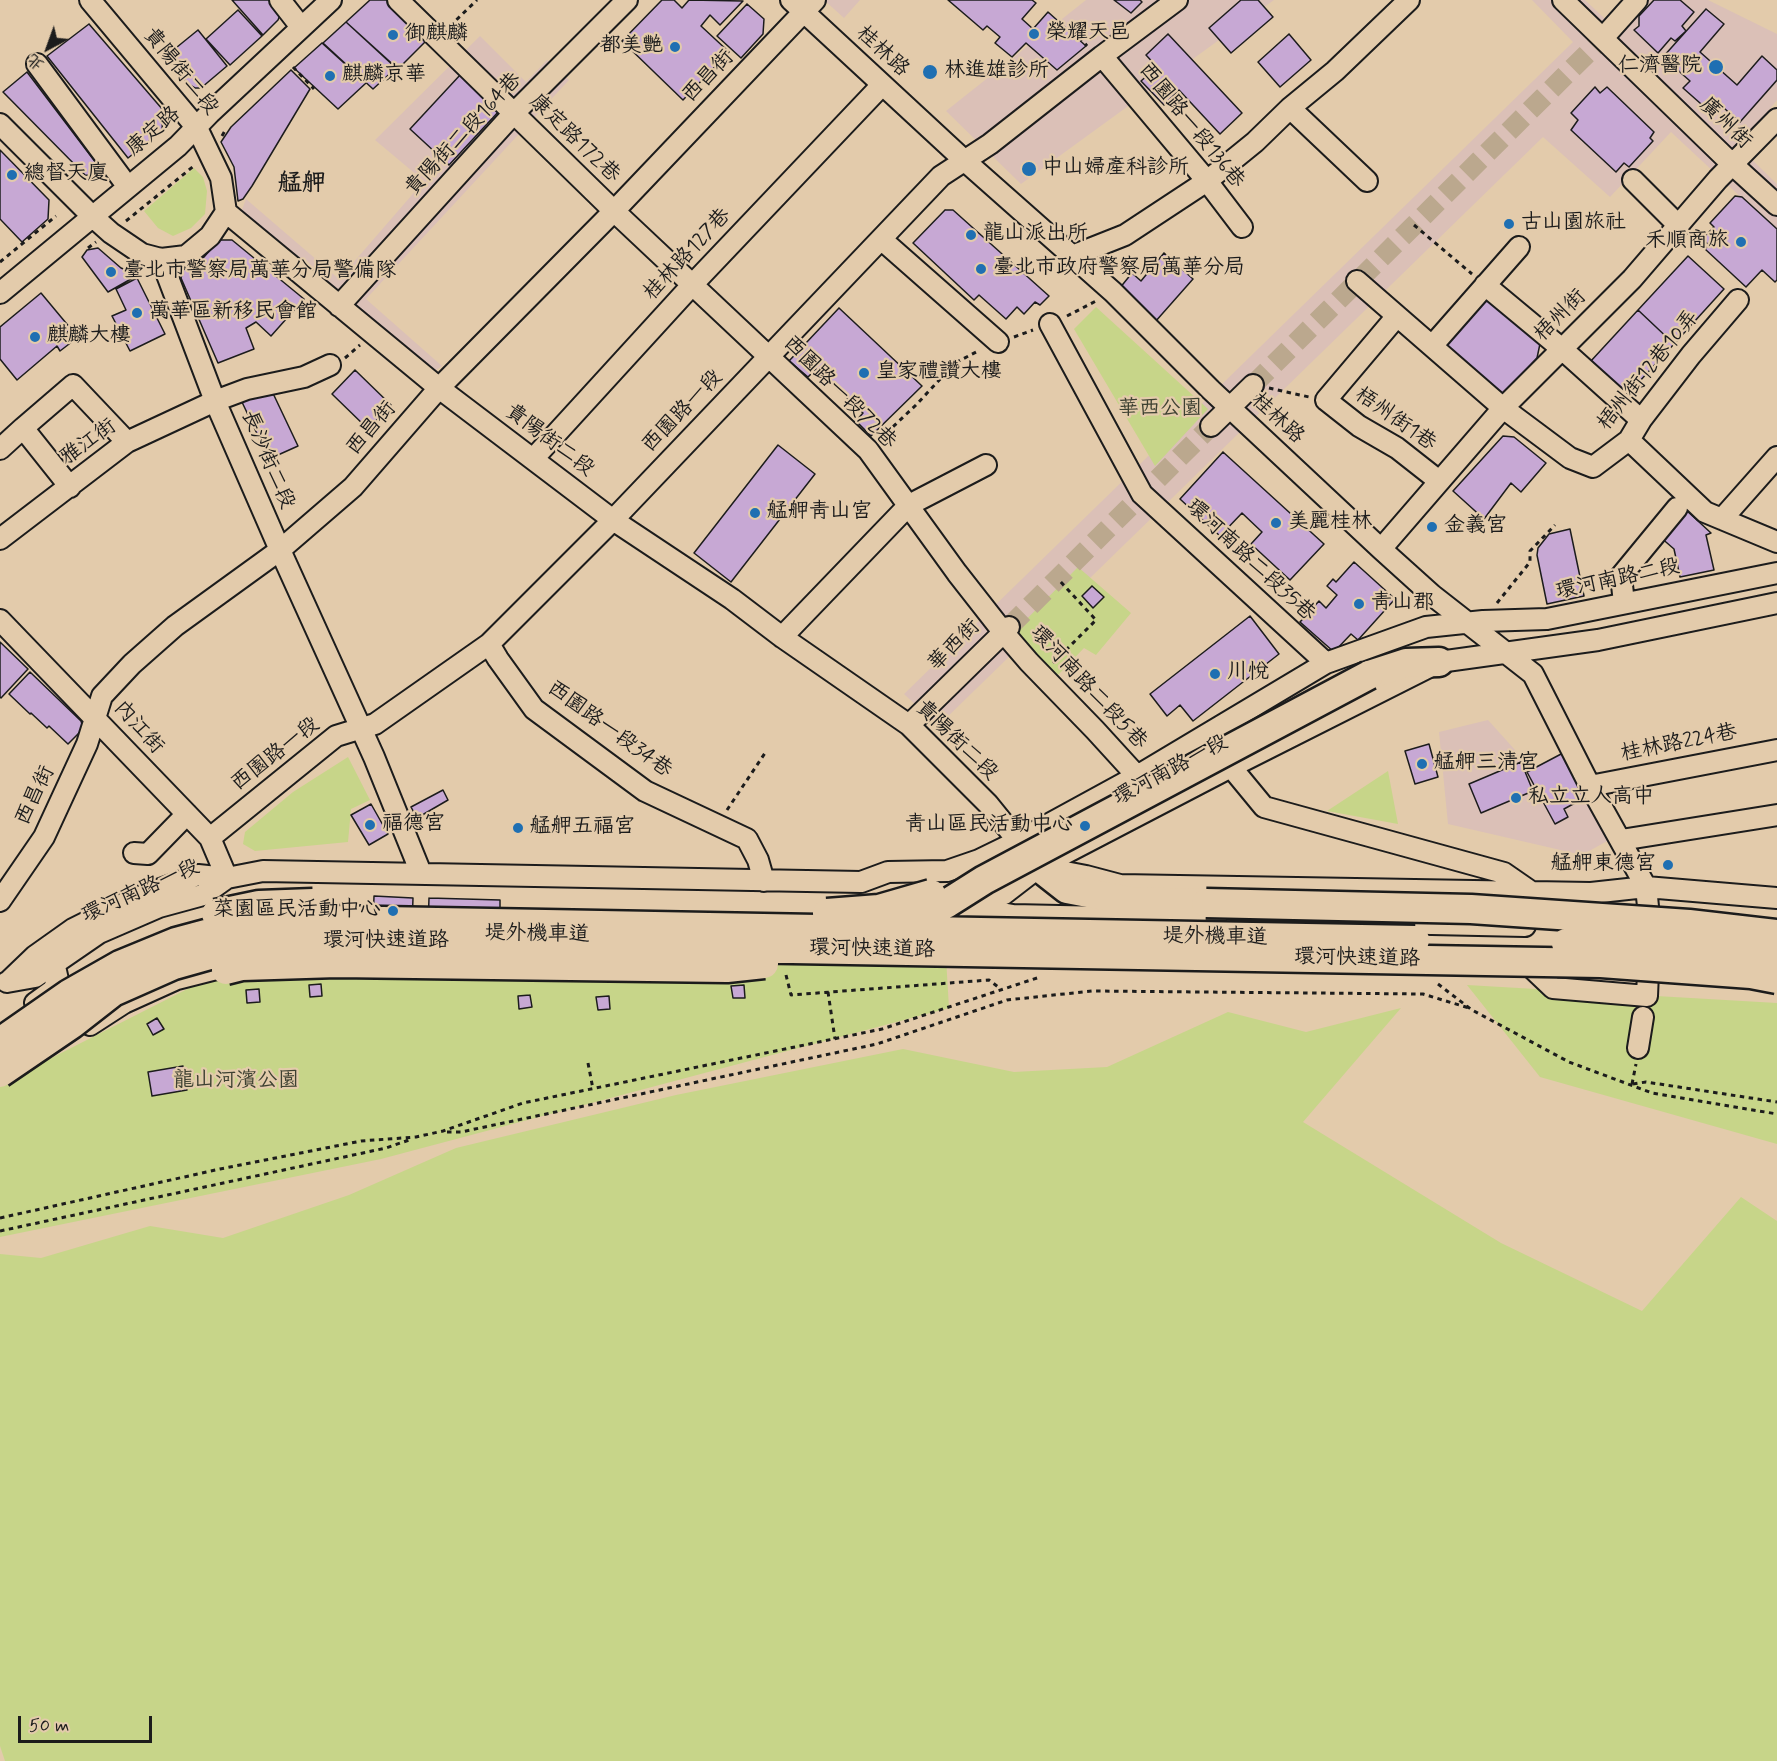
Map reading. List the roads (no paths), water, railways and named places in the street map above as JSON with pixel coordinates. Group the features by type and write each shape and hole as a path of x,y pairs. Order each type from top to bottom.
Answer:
{"highway":[{"path":"72,1024 196,977 242,966 430,963 727,968 777,963 883,931 946,904 984,880 1370,675 1406,663 1439,662"},
{"path":"1040,867 1067,889 1130,901 1471,909 1689,924 1777,934"},
{"path":"0,1018 115,947 185,920 260,905 354,902 825,913 879,909 984,880"},
{"name":"環河快速道路","path":"0,1042 69,994 120,965 176,942 228,928 328,920 1625,944 1777,952"},
{"name":"環河快速道路","path":"0,1071 72,1024 113,992 174,965 237,947 330,941 1601,963 1752,974 1777,979"}],"street":[{"name":"貴陽街二段","path":"90,0 197,128 205,159 221,178 226,212 439,388 532,459 613,519 732,599 782,637 909,725 988,804 1040,867"},
{"path":"280,0 301,27"},
{"name":"康定路","path":"0,293 197,128 210,113 331,0"},
{"name":"康定路172巷","path":"398,0 614,211"},
{"name":"貴陽街二段164巷","path":"339,306 514,113 627,0"},
{"name":"西園路一段","path":"210,838 336,736 375,724 489,644 613,519 941,176 990,144 1100,57 1177,0"},
{"path":"1072,256 1125,235 1207,181 1335,71 1409,0"},
{"name":"廣州街","path":"1563,0 1777,205"},
{"path":"1603,38 1636,0"},
{"name":"桂林路","path":"803,4 882,86 1113,292 1230,407 1381,549 1432,595 1475,622 1533,674 1590,786 1646,887 1650,926 1648,973"},
{"name":"西昌街","path":"0,901 44,837 87,744 102,696 132,664 175,626 280,550 353,488 439,388 614,211 803,4"},
{"name":"西園路一段136巷","path":"1100,57 1207,181 1242,227"},
{"path":"37,64 128,187"},
{"name":"桂林路127巷","path":"532,459 693,284 882,86"},
{"path":"1290,108 1367,181"},
{"name":"梧州街","path":"1381,549 1503,408 1632,279 1718,179 1777,119"},
{"path":"0,124 92,216 119,230 142,254 161,259 186,256 210,237 226,212"},
{"path":"1633,180 1679,226"},
{"name":"西園路一段72巷","path":"614,211 868,450 957,573 1006,630"},
{"path":"881,239 998,342"},
{"path":"1432,346 1519,247"},
{"name":"長沙街二段","path":"161,259 215,401 359,728 374,757 421,873"},
{"path":"1358,281 1503,408"},
{"path":"1485,285 1562,349 1641,420"},
{"name":"梧州街12巷10弄","path":"1503,408 1570,458 1593,468 1629,440 1641,420 1691,355 1738,300"},
{"name":"梧州街1巷","path":"1397,316 1326,400 1359,426 1397,448 1439,481"},
{"name":"環河南路二段35巷","path":"1050,324 1142,495 1326,663"},
{"name":"雅江街","path":"0,539 127,442 215,401 247,389 303,377 330,365"},
{"path":"0,449 73,385 127,442"},
{"path":"1211,426 1253,385"},
{"path":"23,428 70,487"},
{"path":"1629,440 1706,512 1777,542"},
{"path":"1722,519 1777,457"},
{"path":"782,637 909,505 986,465"},
{"path":"1624,603 1621,576 1677,508"},
{"name":"環河南路二段","path":"1475,622 1547,619 1777,573"},
{"path":"1506,651 1598,640 1777,603"},
{"name":"內江街","path":"0,620 95,716 107,732 210,838 227,878"},
{"name":"環河南路一段","path":"3,983 35,956 73,929 131,900 198,875 227,878 263,870 861,882 888,873 948,871 1018,841 1137,776 1326,663 1426,627 1475,622"},
{"name":"環河南路二段5巷","path":"1006,630 1041,674 1137,776"},
{"name":"華西街","path":"909,725 1006,630"},
{"name":"西園路一段34巷","path":"489,644 534,709 645,791 747,839 758,860 764,881"},
{"name":"環河南路一段","path":"861,882 885,895 972,908 1004,894 1040,867 1439,662 1506,651"},
{"name":"桂林路224巷","path":"1590,786 1777,750"},
{"path":"1231,767 1264,807 1504,873 1530,891"},
{"path":"134,853 148,854 187,814"},
{"path":"1621,840 1777,815"},
{"path":"1040,867 1120,885 1591,893 1646,887 1777,898"},
{"name":"環河南路一段","path":"3,983 35,977 99,933 159,907 203,895 227,878"},
{"path":"972,908 1013,915 1640,928 1702,913 1777,924"},
{"path":"1650,926 1700,952 1777,964"},
{"name":"堤外機車道","path":"0,1071 121,991 174,967 237,950 331,943 526,945 794,951 852,958"},
{"name":"堤外機車道","path":"0,1084 124,1003 177,979 239,963 332,957 796,962 852,958 1046,958 1533,969 1550,967 1648,973 1777,991"},
{"path":"0,1027 53,990 58,980 54,962"},
{"path":"1638,1048 1643,1017"}],"tunnel":[{"path":"1253,385 1603,38"},
{"path":"1009,627 1211,426"}],"place":[{"name":"榮耀天邑","path":"1034,34"},
{"name":"御麒麟","path":"393,35"},
{"name":"都美艷","path":"675,47"},
{"name":"仁濟醫院","path":"1716,67"},
{"name":"林進雄診所","path":"930,72"},
{"name":"麒麟京華","path":"330,76"},
{"name":"中山婦產科診所","path":"1029,169"},
{"name":"總督天廈","path":"12,175"},
{"name":"古山園旅社","path":"1509,224"},
{"name":"龍山派出所","path":"971,235"},
{"name":"禾順商旅","path":"1741,242"},
{"name":"臺北市政府警察局萬華分局","path":"981,269"},
{"name":"臺北市警察局萬華分局警備隊","path":"111,272"},
{"name":"萬華區新移民會館","path":"137,313"},
{"name":"麒麟大樓","path":"35,337"},
{"name":"皇家禮讚大樓","path":"864,373"},
{"name":"艋舺青山宮","path":"755,513"},
{"name":"美麗桂林","path":"1276,523"},
{"name":"金義宮","path":"1432,527"},
{"name":"青山郡","path":"1359,604"},
{"name":"川悅","path":"1215,674"},
{"name":"艋舺三清宮","path":"1422,764"},
{"name":"私立立人高中","path":"1516,798"},
{"name":"福德宮","path":"370,825"},
{"name":"青山區民活動中心","path":"1085,826"},
{"name":"艋舺五福宮","path":"518,828"},
{"name":"艋舺東德宮","path":"1668,865"},
{"name":"菜園區民活動中心","path":"393,911"}],"district":[{"name":"艋舺","path":"302,185"}],"park label":[{"name":"華西公園","path":"1160,410"},
{"name":"龍山河濱公園","path":"236,1082"}]}
